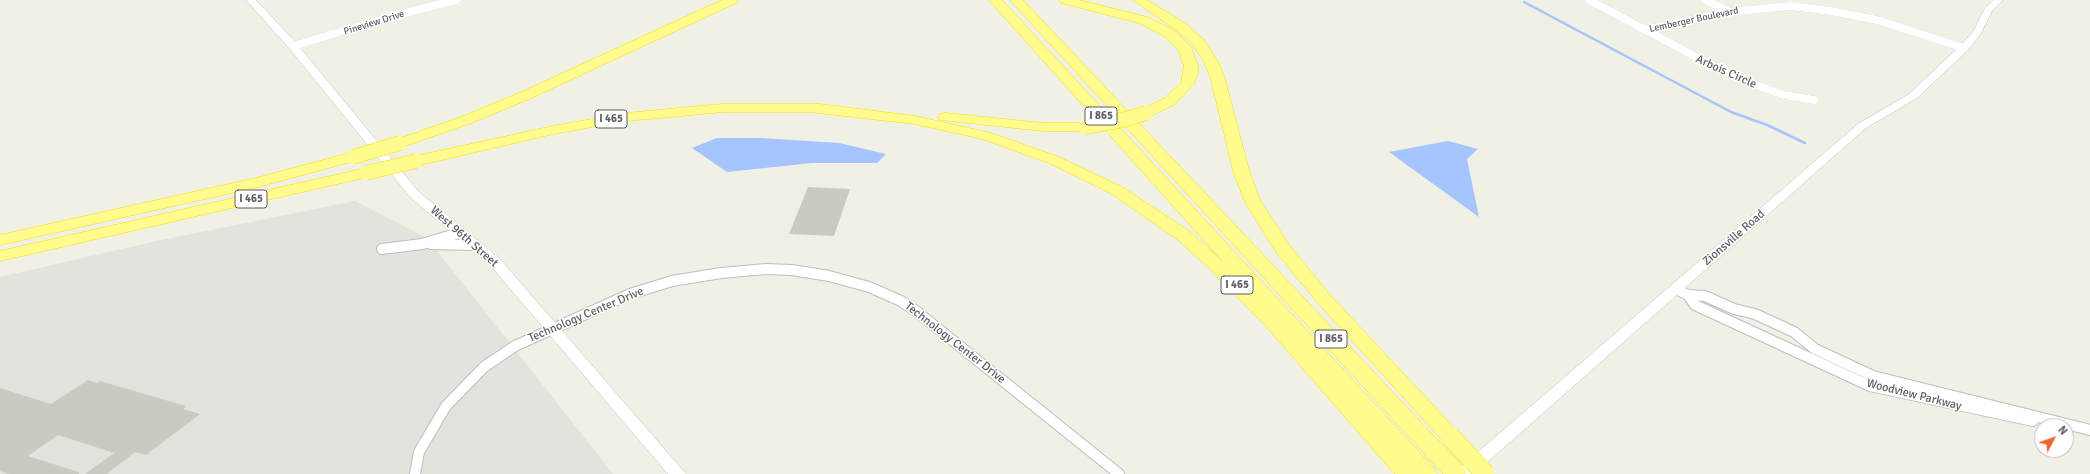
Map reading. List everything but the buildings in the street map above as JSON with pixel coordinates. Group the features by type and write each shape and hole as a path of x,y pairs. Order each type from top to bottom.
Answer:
{"highway":[{"path":"682,22 724,0"},
{"name":"I 465","path":"0,240 258,182 400,143 515,100 732,0"},
{"name":"I 865","path":"995,0 1414,471"},
{"name":"I 865","path":"1016,0 1456,474"},
{"path":"810,108 866,110 1043,127 1085,126 1114,122 1146,113 1170,101 1187,84 1192,66 1184,47 1168,32 1143,20 1065,0"},
{"path":"1139,0 1181,27 1198,42 1210,60 1217,76 1234,145 1246,185 1253,202 1282,248 1323,298 1485,474"},
{"name":"I 465","path":"0,256 553,130 626,117 717,108 810,108 915,120 986,136 1054,160 1118,191 1183,235 1213,262 1272,321 1414,471"}],"main road":[{"name":"West 96th Street","path":"251,0 293,46 414,194 495,262 554,328 678,474"},
{"name":"Zionsville Road","path":"1463,474 1682,292 1862,126 1913,96 1964,48 1977,33 1988,10 1998,0"}],"street":[{"name":"Pineview Drive","path":"293,46 393,16 456,0"},
{"name":"Arbois Circle","path":"1589,0 1736,78 1784,95 1814,100"},
{"path":"1705,0 1730,12"},
{"name":"Lemberger Boulevard","path":"1644,30 1730,12 1767,7 1790,6 1831,11 1862,18 1873,23 1944,44 1964,48"},
{"path":"422,244 459,233"},
{"path":"382,249 422,244 473,245"},
{"name":"Technology Center Drive","path":"415,474 419,452 446,406 484,367 515,346 630,294 672,281 698,276 766,269 810,272 850,281 886,293 916,311 1119,474"},
{"name":"Woodview Parkway","path":"1682,292 1695,305 1832,370 1870,386 2034,422"},
{"name":"Woodview Parkway","path":"1682,292 1705,296 1734,309 1756,314 1794,332 1816,349 1873,376 2040,418"},
{"name":"Woodview Parkway","path":"2074,427 2090,430"}],"shaded area":[{"path":"355,201 427,238 613,474 0,474 0,277 161,240"}],"water":[{"path":"717,138 761,138 839,143 886,154 877,163 812,163 727,172 692,148"},
{"path":"1448,141 1478,149 1467,159 1479,217 1389,152"}],"waterway":[{"path":"1524,2 1731,112 1767,125 1805,143"}]}
